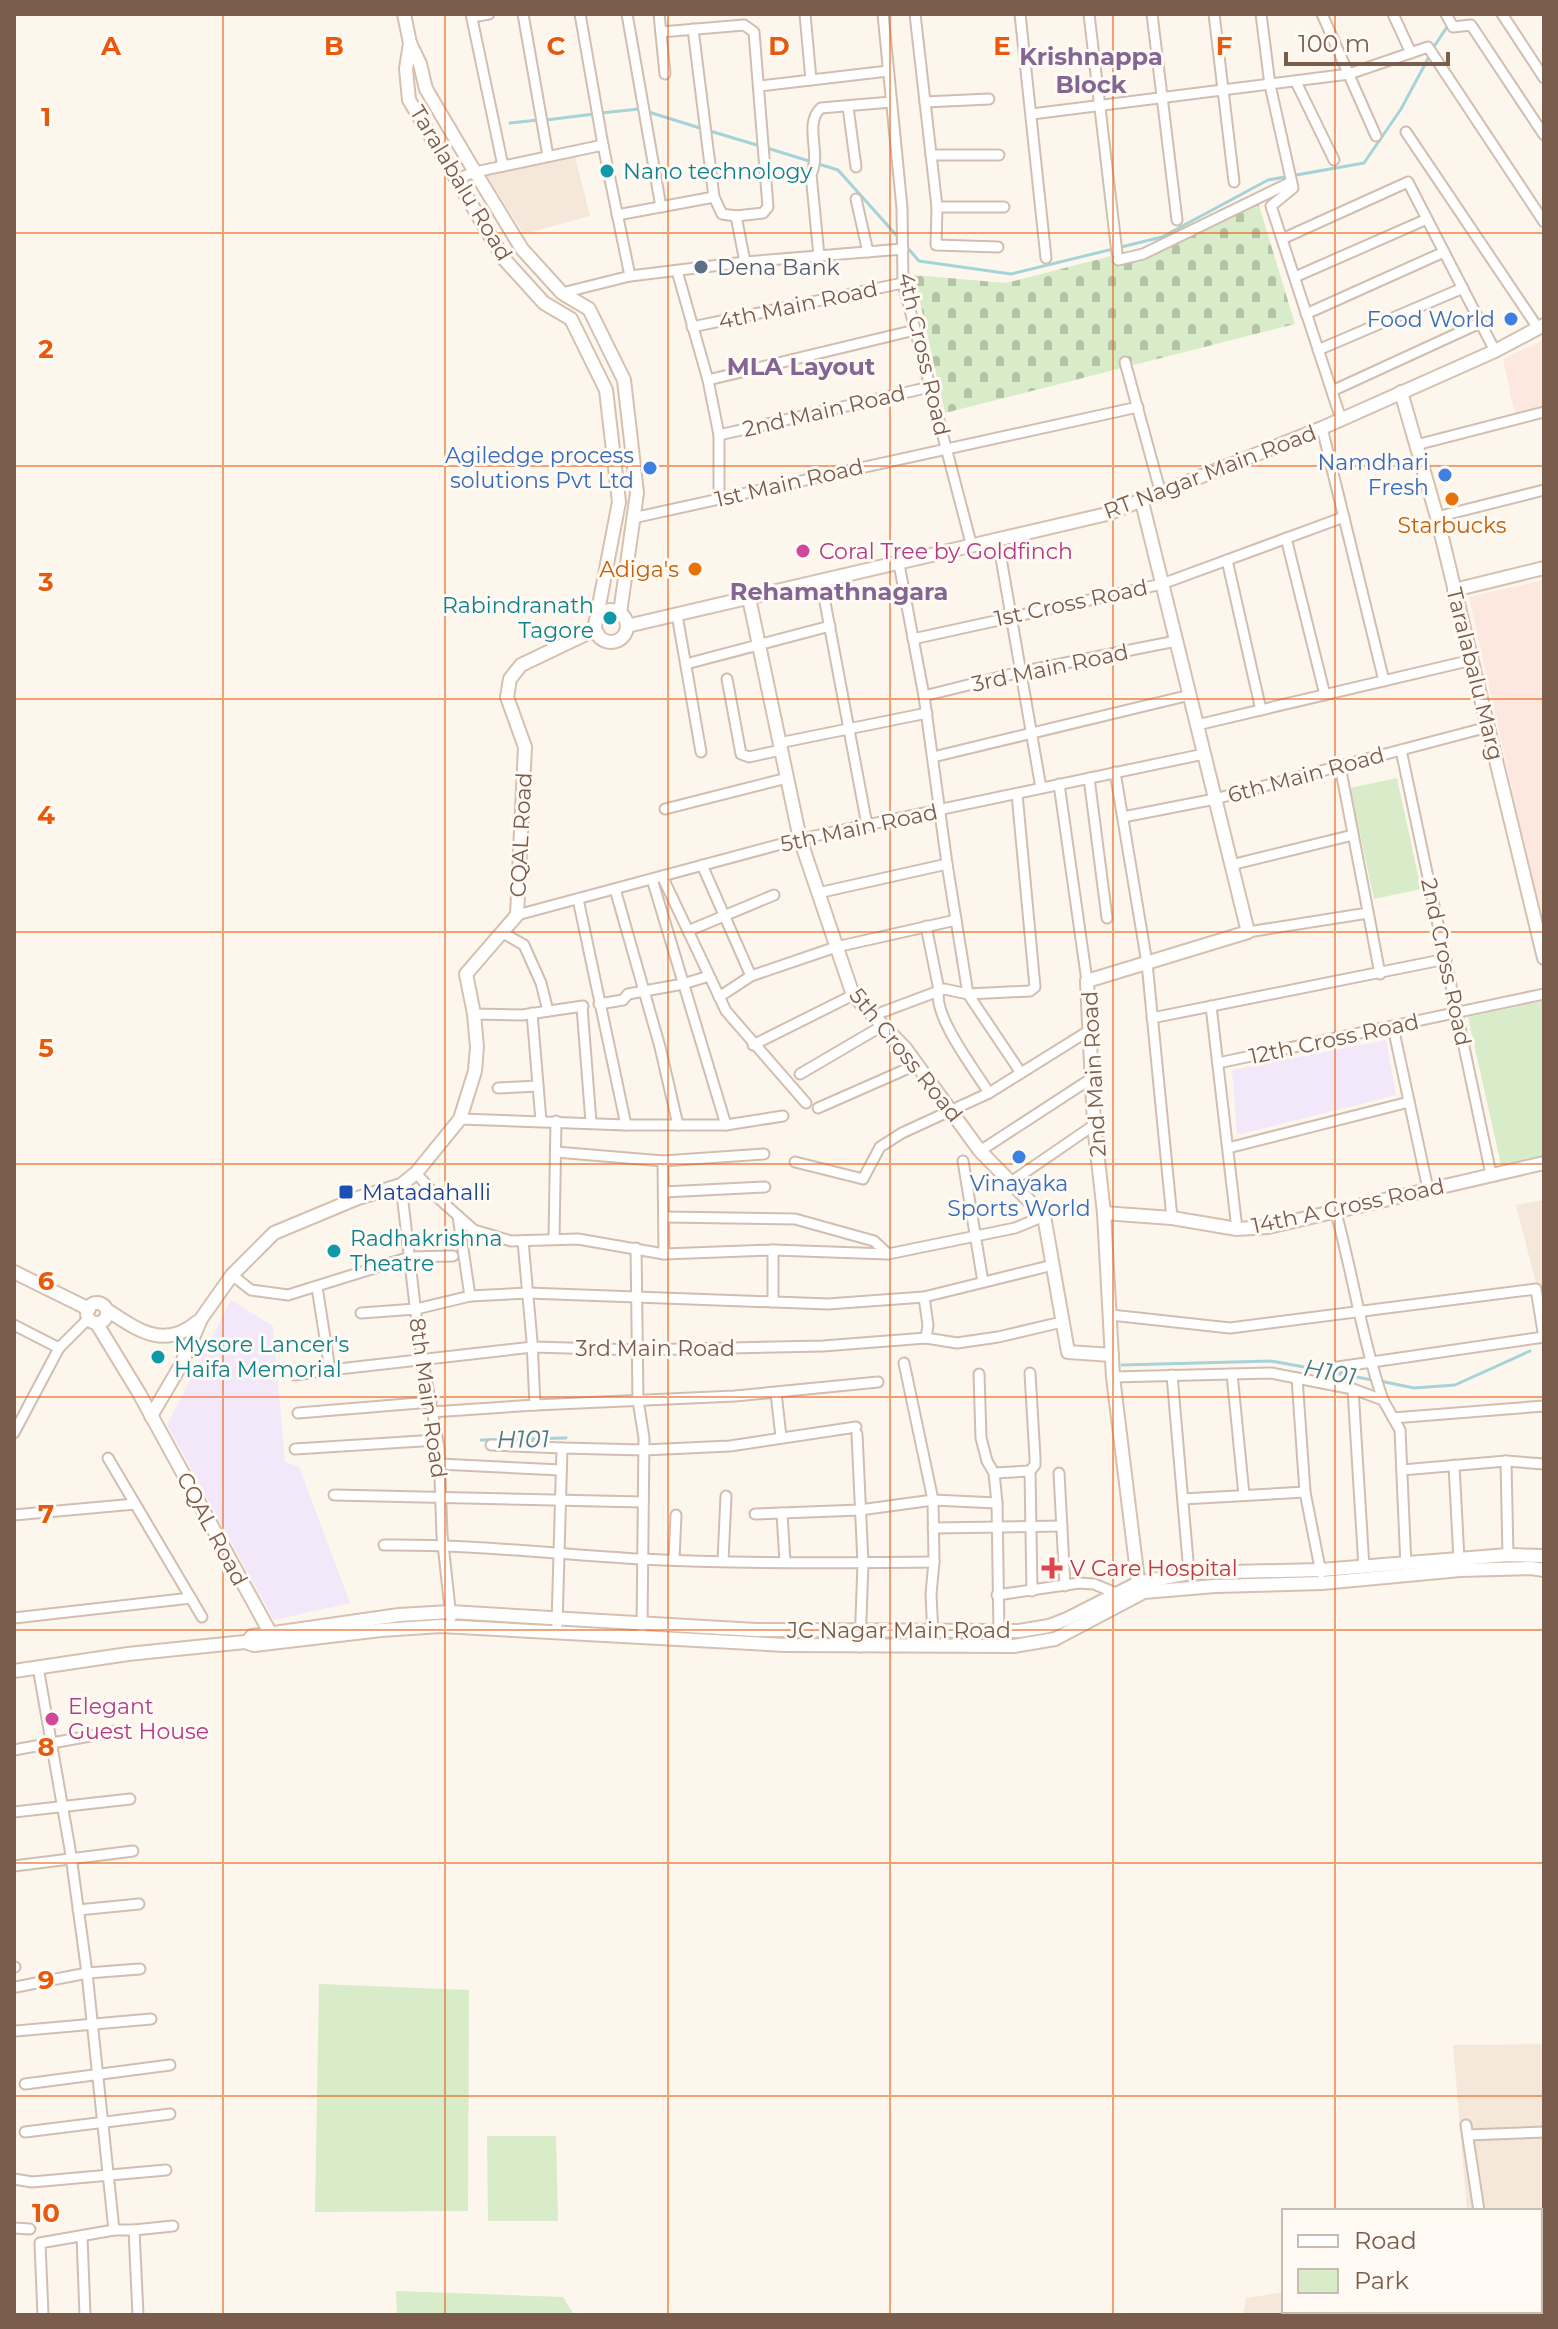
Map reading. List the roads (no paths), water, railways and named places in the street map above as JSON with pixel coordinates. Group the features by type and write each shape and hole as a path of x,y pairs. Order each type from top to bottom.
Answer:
{"main road":[{"name":"Taralabalu Road","path":"404,14 410,43 420,64 426,89 475,172 522,249 562,293 589,309 624,380 637,493 620,613"},
{"name":"Taralabalu Road","path":"410,43 406,69 409,100 504,259 544,303 571,319 606,390 619,502 597,627"},
{"name":"RT Nagar Main Road","path":"627,626 1107,514 1322,428 1495,351 1541,326"},
{"name":"Taralabalu Marg","path":"1401,392 1437,517 1544,958"},
{"path":"1142,502 1248,932"},
{"path":"1454,590 1544,568"},
{"name":"5th Cross Road","path":"749,598 800,839 853,995 918,1064 980,1151 1044,1216"},
{"path":"608,610 620,613 627,626 624,635 615,641 605,640 597,627 601,614 608,610"},
{"name":"CQAL Road","path":"151,1416 181,1365 201,1319 232,1275 281,1229 358,1198 401,1185 416,1173 460,1119 475,1071 477,1047 467,970 517,915 525,747 507,697 510,679 521,665 597,627"},
{"name":"2nd Main Road","path":"1139,1588 1113,1377 1104,1213 1094,1125 1087,981 1248,932"},
{"name":"14th A Cross Road","path":"1104,1213 1172,1218 1237,1229 1268,1227 1544,1163"},
{"path":"1044,1216 1068,1352 1112,1355"},
{"name":"CQAL Road","path":"14,1272 91,1317 151,1416 273,1638"},
{"name":"CQAL Road","path":"91,1317 97,1303 137,1329 173,1337 187,1331 201,1319"},
{"name":"JC Nagar Main Road","path":"1139,1588 1215,1586 1407,1570 1508,1555 1544,1556"},
{"name":"JC Nagar Main Road","path":"380,1624 452,1627 642,1623 756,1630 999,1631 1049,1626 1139,1588 1189,1573 1322,1577 1364,1568 1544,1570"},
{"name":"JC Nagar Main Road","path":"14,1671 128,1654 247,1642 252,1636 273,1638 450,1612 642,1637 860,1647 1014,1646 1039,1643 1074,1630 1120,1598"}],"street":[{"path":"489,14 471,16 503,166"},
{"path":"523,14 548,156"},
{"path":"580,14 630,276"},
{"path":"627,14 661,207"},
{"path":"659,14 665,74"},
{"path":"805,14 811,80"},
{"name":"4th Cross Road","path":"883,14 903,236 903,283 972,547"},
{"path":"915,14 937,207 936,245 998,247"},
{"path":"1020,14 1046,258"},
{"path":"1089,14 1116,248 1143,254 1290,174"},
{"path":"1152,14 1177,220"},
{"path":"1214,14 1234,182"},
{"path":"1264,14 1270,85 1293,188 1271,206 1341,419"},
{"path":"1322,14 1376,136"},
{"path":"1393,14 1411,53"},
{"path":"1447,16 1453,27 1471,25 1544,135"},
{"path":"1503,16 1544,78"},
{"path":"661,32 693,29 744,25 754,32 768,207 763,213 722,214 714,197 693,29"},
{"path":"1032,114 1349,74 1428,47 1544,222"},
{"path":"760,86 888,71"},
{"path":"1296,82 1334,160"},
{"path":"925,102 989,99"},
{"path":"819,256 811,174 815,167 813,120 816,112 821,108 891,102"},
{"path":"848,107 856,167"},
{"path":"1406,132 1541,326"},
{"path":"456,179 475,172 603,145"},
{"path":"931,155 999,155"},
{"path":"1282,239 1408,182 1495,351"},
{"path":"617,215 714,197"},
{"path":"856,199 868,252"},
{"path":"937,207 1004,207"},
{"path":"736,216 745,262"},
{"path":"1295,277 1427,219"},
{"path":"562,293 630,276 745,262 903,249"},
{"path":"1306,314 1444,252"},
{"path":"677,271 708,380 719,435 719,498"},
{"name":"4th Main Road","path":"692,327 903,283"},
{"path":"1318,350 1463,288"},
{"path":"1332,391 1480,323"},
{"path":"708,380 915,330"},
{"path":"1125,362 1161,494"},
{"name":"2nd Main Road","path":"719,435 930,387"},
{"name":"1st Main Road","path":"633,518 1138,407"},
{"path":"1416,445 1544,412"},
{"path":"1322,428 1384,681"},
{"path":"1437,517 1544,490"},
{"name":"1st Cross Road","path":"913,639 1162,584 1344,517"},
{"path":"1286,538 1325,695"},
{"path":"998,541 1041,788"},
{"path":"1227,560 1261,710"},
{"path":"899,564 927,713 968,994 1021,1073"},
{"path":"821,581 867,825"},
{"path":"677,615 701,752"},
{"path":"686,664 830,626"},
{"name":"3rd Main Road","path":"924,696 1020,672 1176,641"},
{"path":"1197,725 1472,660"},
{"path":"727,679 741,754 749,757 849,728 927,713"},
{"path":"933,757 1190,695"},
{"name":"6th Main Road","path":"1123,817 1215,799 1488,727"},
{"name":"2nd Cross Road","path":"1401,750 1491,1174"},
{"name":"5th Main Road","path":"517,915 800,839 1204,754"},
{"path":"1340,766 1380,974"},
{"path":"1115,772 1147,963 1172,1218"},
{"path":"665,809 787,778"},
{"path":"1089,778 1107,918"},
{"path":"1059,784 1087,981"},
{"path":"872,1016 939,990 968,994 1030,991 1035,987 1017,794"},
{"path":"1231,865 1353,835"},
{"path":"818,893 947,864"},
{"path":"702,865 751,976"},
{"path":"657,877 688,931 726,1011 806,1103"},
{"path":"657,877 683,984 726,1125"},
{"path":"615,889 660,1047 678,1125"},
{"path":"688,931 774,895"},
{"path":"578,899 626,1125"},
{"path":"1248,932 1368,913"},
{"path":"719,997 751,976 836,947 956,920"},
{"path":"926,926 939,990 939,1011 989,1093"},
{"path":"503,933 524,945 541,983 548,1011"},
{"path":"1152,1018 1446,959"},
{"path":"599,1004 623,1000 628,994 709,976"},
{"name":"12th Cross Road","path":"1218,1063 1544,994"},
{"path":"753,1045 853,995"},
{"path":"474,1014 532,1013 583,1006 591,1122"},
{"path":"1211,1006 1237,1229"},
{"path":"532,1013 541,1121"},
{"path":"800,1074 882,1026"},
{"path":"1393,1027 1428,1189"},
{"path":"795,1162 863,1179 880,1147 902,1133 989,1093 1090,1030"},
{"path":"818,1108 918,1064"},
{"path":"980,1151 1092,1078"},
{"path":"498,1088 538,1086"},
{"path":"1228,1148 1409,1102"},
{"path":"460,1119 726,1125 783,1116"},
{"path":"554,1239 556,1121"},
{"path":"1011,1182 1094,1125"},
{"path":"556,1152 663,1161 764,1154"},
{"path":"663,1161 664,1254"},
{"path":"963,1161 983,1282"},
{"path":"416,1173 474,1230 511,1241 578,1239 664,1254 773,1250 888,1254 1015,1228 1044,1216"},
{"name":"8th Main Road","path":"401,1185 423,1361 437,1440 443,1545 452,1627"},
{"path":"664,1192 765,1187"},
{"path":"1336,1213 1361,1311 1370,1361 1383,1400 1400,1430 1407,1570"},
{"path":"458,1216 470,1296"},
{"path":"664,1217 795,1219 874,1241 888,1254"},
{"path":"523,1241 535,1405"},
{"path":"636,1248 638,1400 644,1450 642,1637"},
{"path":"773,1250 773,1302"},
{"path":"232,1275 251,1290 288,1295 410,1257 453,1256"},
{"path":"361,1313 416,1309 470,1296 528,1293 828,1304 924,1297 1053,1265"},
{"path":"317,1287 330,1370"},
{"path":"1111,1315 1230,1328 1536,1289 1544,1337 1324,1369 1323,1383"},
{"path":"924,1297 928,1325 926,1338"},
{"path":"14,1433 59,1348 91,1317"},
{"name":"3rd Main Road","path":"295,1375 533,1347 638,1350 823,1346 926,1338 957,1343 1062,1322"},
{"path":"14,1325 59,1348"},
{"path":"904,1363 933,1500 933,1646"},
{"path":"1030,1373 1035,1458 1035,1465 1030,1471 1032,1591"},
{"path":"1113,1377 1271,1373 1353,1389 1383,1400"},
{"path":"979,1374 981,1438 994,1473 997,1503 999,1631"},
{"path":"1232,1374 1244,1495"},
{"path":"1172,1375 1189,1573"},
{"path":"1297,1378 1305,1492 1322,1577"},
{"path":"298,1413 776,1393 878,1382"},
{"path":"1353,1389 1364,1568"},
{"path":"776,1393 781,1437"},
{"path":"1393,1418 1544,1406"},
{"path":"491,1445 644,1450 730,1446 781,1437 857,1431 863,1563 860,1647"},
{"path":"295,1449 437,1440"},
{"path":"557,1625 562,1448"},
{"path":"108,1458 202,1617"},
{"path":"1402,1470 1506,1461 1544,1464"},
{"path":"1506,1461 1508,1555"},
{"path":"439,1464 561,1470"},
{"path":"1454,1465 1459,1560"},
{"path":"994,1473 1030,1471"},
{"path":"1059,1473 1065,1586"},
{"path":"1183,1499 1305,1492"},
{"path":"334,1495 643,1502"},
{"path":"723,1561 726,1496"},
{"path":"755,1514 860,1510 933,1500 997,1503"},
{"path":"14,1515 135,1504"},
{"path":"782,1513 785,1562"},
{"path":"674,1560 676,1515"},
{"path":"933,1528 1062,1526"},
{"path":"384,1545 443,1545 674,1560 934,1562"},
{"path":"997,1595 1094,1584 1120,1598"},
{"path":"14,1618 191,1598"},
{"path":"38,1667 64,1806 87,1973 114,2230"},
{"path":"14,1750 117,1731"},
{"path":"14,1812 130,1799"},
{"path":"14,1866 133,1851"},
{"path":"78,1910 139,1904"},
{"path":"16,1987 87,1973 140,1969"},
{"path":"16,2031 151,2019"},
{"path":"25,2084 170,2065"},
{"path":"25,2132 170,2114"},
{"path":"1479,2209 1467,2130 1544,2132"},
{"path":"14,2179 32,2182 166,2170"},
{"path":"43,2315 40,2243 114,2230 173,2226"},
{"path":"14,2228 30,2229"},
{"path":"134,2230 138,2315"},
{"path":"82,2236 85,2315"}],"waterway":[{"path":"1433,48 1449,24"},
{"path":"906,246 919,261 1011,274 1162,237 1268,180 1364,163 1401,109 1430,55"},
{"path":"601,113 639,109 703,129"},
{"path":"546,120 594,114"},
{"path":"510,123 538,120"},
{"path":"710,131 760,146"},
{"path":"767,148 838,170 898,237"},
{"name":"H101","path":"1380,1381 1414,1388 1455,1385 1530,1351"},
{"name":"H101","path":"1122,1365 1271,1361 1321,1370"},
{"name":"H101","path":"1329,1372 1373,1380"},
{"name":"H101","path":"481,1440 566,1438"}],"place":[{"name":"Nano technology","path":"607,171"},
{"name":"Dena Bank","path":"701,267"},
{"name":"Food World","path":"1511,319"},
{"name":"Agiledge process solutions Pvt Ltd","path":"650,468"},
{"name":"Namdhari Fresh","path":"1445,475"},
{"name":"Starbucks","path":"1452,499"},
{"name":"Coral Tree by Goldfinch","path":"803,551"},
{"name":"Adiga's","path":"695,569"},
{"name":"Rabindranath Tagore","path":"610,618"},
{"name":"Vinayaka Sports World","path":"1019,1157"},
{"name":"Matadahalli","path":"346,1192"},
{"name":"Radhakrishna Theatre","path":"334,1251"},
{"name":"Mysore Lancer's Haifa Memorial","path":"158,1357"},
{"name":"V Care Hospital","path":"1052,1568"},
{"name":"Elegant Guest House","path":"52,1719"}],"district":[{"name":"Krishnappa Block","path":"1091,70"},
{"name":"MLA Layout","path":"801,366"},
{"name":"Rehamathnagara","path":"839,591"}]}
